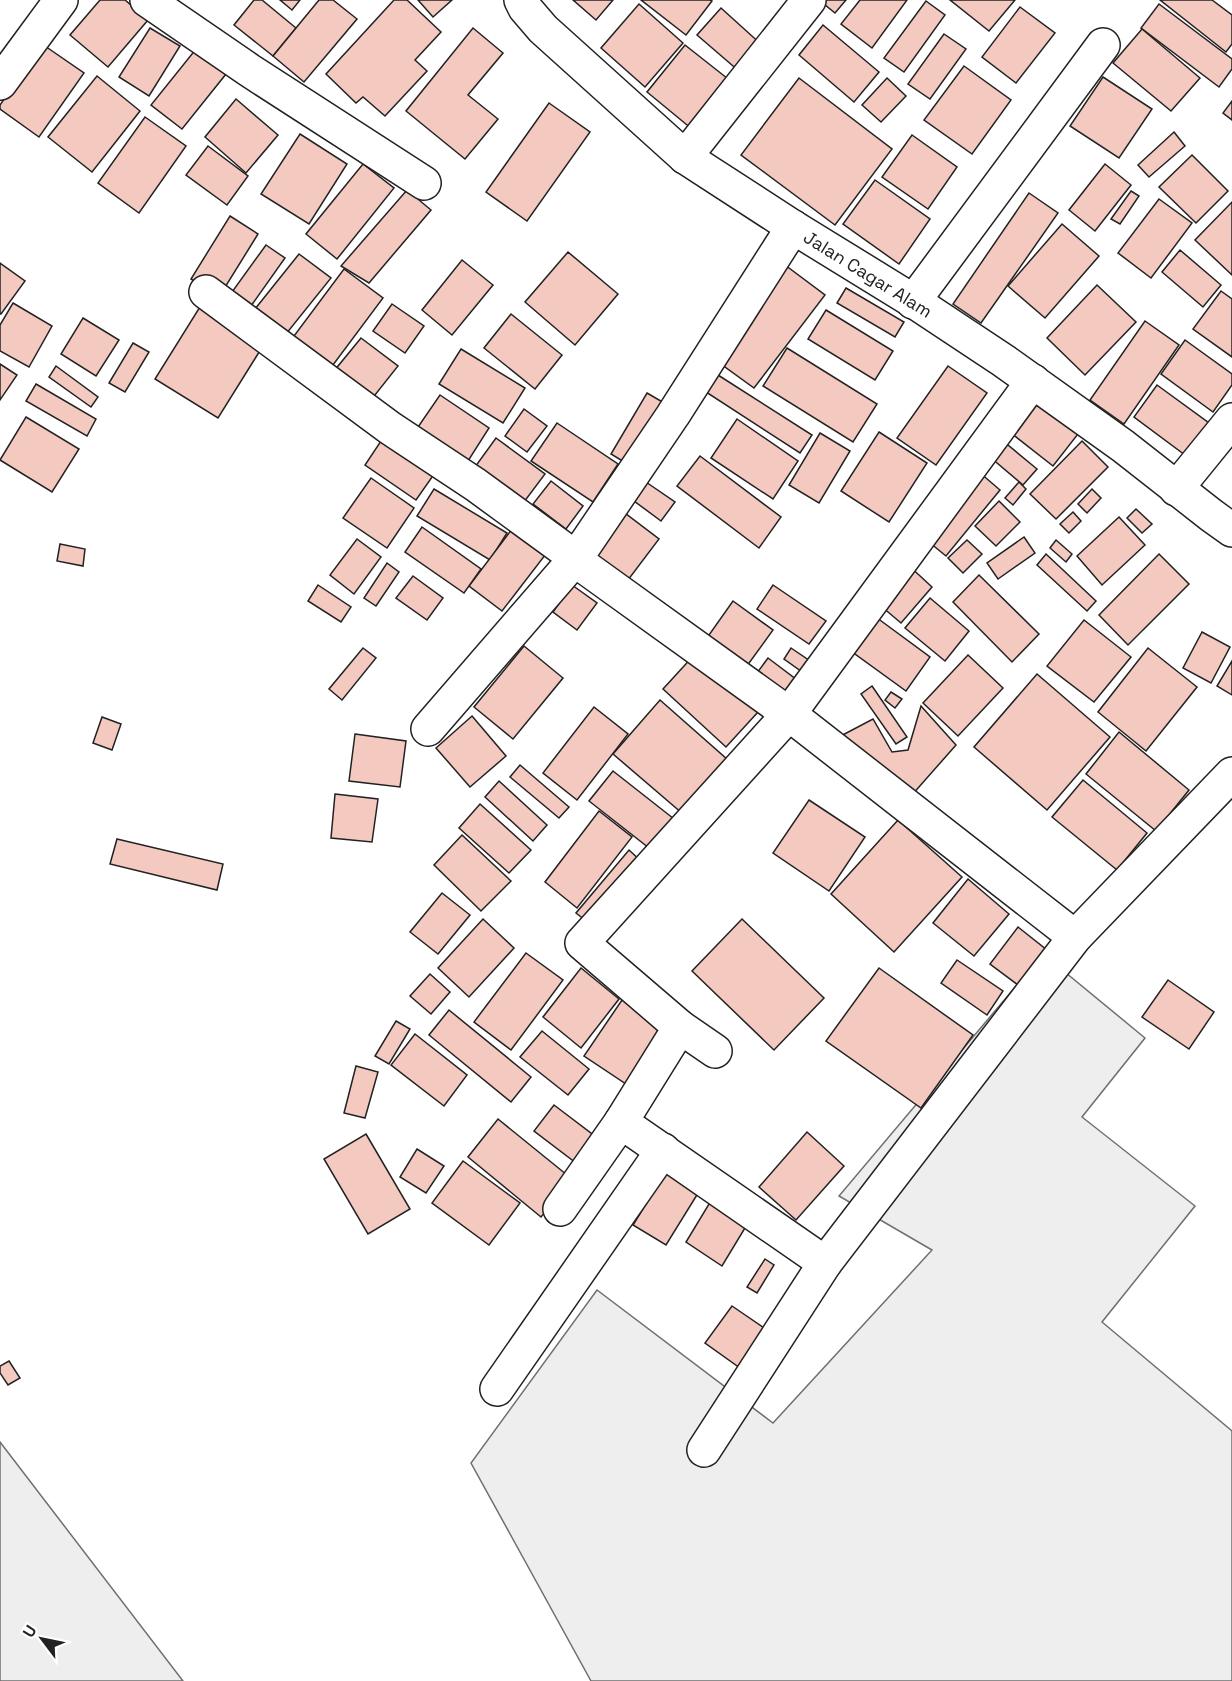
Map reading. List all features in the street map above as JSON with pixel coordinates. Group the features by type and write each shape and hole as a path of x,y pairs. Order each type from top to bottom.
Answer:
{"street":[{"path":"0,83 62,0"},
{"path":"147,0 249,70 424,183"},
{"name":"Jalan Cagar Alam","path":"521,0 543,29 685,156 973,340 1033,381 1123,446 1232,530"},
{"path":"685,156 809,0"},
{"path":"913,302 1103,45"},
{"path":"428,729 576,558 673,415 793,227"},
{"path":"206,292 390,428 476,485 789,714 1075,937"},
{"path":"715,1051 680,1028 582,944 789,714 1033,381"},
{"path":"1176,489 1232,420"},
{"path":"704,1450 825,1263 1075,937 1232,774"},
{"path":"560,1209 621,1122 680,1028"},
{"path":"621,1122 825,1263"},
{"path":"497,1389 663,1150"}],"shaded area":[{"path":"1043,954 1145,1038 1082,1117 1195,1206 1102,1322 1232,1431 1232,1681 591,1681 471,1463 597,1290 773,1423 932,1250 839,1196"},
{"path":"0,1442 183,1681 0,1681"}],"building":[{"path":"100,0 125,0 148,20 108,67 70,35"},
{"path":"254,0 262,0 296,28 273,56 234,25"},
{"path":"280,0 300,0 292,10"},
{"path":"319,0 333,0 357,19 304,82 273,56"},
{"path":"394,0 407,0 441,32 415,60 427,71 385,116 363,97 356,103 326,74"},
{"path":"418,0 452,0 433,17"},
{"path":"573,0 613,0 596,20"},
{"path":"641,0 710,0 712,1 686,35"},
{"path":"819,0 846,0 835,13"},
{"path":"860,0 907,0 872,48 841,24"},
{"path":"950,0 1015,0 989,31"},
{"path":"1160,0 1212,0 1232,15 1232,44 1226,52"},
{"path":"926,1 945,15 904,72 884,58"},
{"path":"639,4 683,43 645,87 601,48"},
{"path":"1159,4 1232,59 1232,69 1219,87 1141,28"},
{"path":"1020,7 1055,33 1016,83 982,57"},
{"path":"721,8 763,46 740,72 697,35"},
{"path":"823,25 879,72 854,102 799,55"},
{"path":"150,28 180,46 149,96 119,77"},
{"path":"473,28 503,53 468,95 498,119 465,159 406,111"},
{"path":"1142,29 1200,78 1171,111 1113,63"},
{"path":"944,34 966,49 930,99 908,84"},
{"path":"42,44 84,73 39,137 0,109 0,105"},
{"path":"685,45 737,86 698,134 647,92"},
{"path":"196,49 226,74 182,129 151,105"},
{"path":"964,66 1011,100 972,154 924,120"},
{"path":"97,76 140,111 92,172 48,137"},
{"path":"1103,77 1152,109 1119,158 1070,126"},
{"path":"799,78 892,149 835,225 741,155"},
{"path":"887,78 906,96 881,122 862,105"},
{"path":"236,99 278,135 246,173 205,137"},
{"path":"1232,101 1232,120 1223,113"},
{"path":"549,103 590,132 527,221 486,192"},
{"path":"145,117 186,146 139,213 98,183"},
{"path":"1174,132 1185,146 1149,177 1138,165"},
{"path":"300,134 347,164 309,224 261,194"},
{"path":"912,135 957,167 928,209 882,177"},
{"path":"208,146 248,176 227,205 186,175"},
{"path":"1192,155 1228,191 1196,223 1159,187"},
{"path":"363,164 394,188 337,259 306,234"},
{"path":"1105,164 1131,185 1095,231 1069,210"},
{"path":"875,180 930,219 899,264 843,224"},
{"path":"407,190 431,210 369,283 341,266"},
{"path":"1131,191 1139,196 1120,224 1111,219"},
{"path":"1029,193 1058,213 981,323 953,304"},
{"path":"1159,199 1192,223 1151,278 1118,253"},
{"path":"1232,202 1232,275 1195,240"},
{"path":"230,216 258,234 219,297 191,279"},
{"path":"1062,224 1099,256 1045,318 1008,286"},
{"path":"266,245 285,258 251,306 232,292"},
{"path":"1180,250 1221,285 1203,307 1162,272"},
{"path":"568,252 618,294 575,345 525,302"},
{"path":"299,254 331,278 286,334 255,309"},
{"path":"462,260 493,285 452,335 422,310"},
{"path":"781,262 825,295 754,388 714,359"},
{"path":"0,263 25,281 1,314 0,314"},
{"path":"344,269 383,298 330,369 291,340"},
{"path":"1097,285 1136,322 1085,375 1047,338"},
{"path":"846,288 904,322 895,337 837,303"},
{"path":"1221,291 1232,299 1232,357 1193,329"},
{"path":"203,302 266,341 218,418 155,379"},
{"path":"13,303 52,326 29,367 0,351 0,325"},
{"path":"392,304 424,326 405,353 373,331"},
{"path":"826,310 893,351 875,380 808,339"},
{"path":"511,314 562,355 535,389 484,348"},
{"path":"83,318 119,340 96,376 61,354"},
{"path":"1145,321 1179,345 1124,424 1090,400"},
{"path":"361,338 398,366 371,400 334,371"},
{"path":"1185,340 1232,374 1232,385 1213,412 1161,374"},
{"path":"133,343 149,352 125,392 109,383"},
{"path":"787,348 877,404 853,442 763,386"},
{"path":"461,349 525,388 503,423 439,384"},
{"path":"0,364 17,375 0,400"},
{"path":"56,366 98,397 91,407 49,377"},
{"path":"948,366 987,393 936,465 897,438"},
{"path":"718,375 812,435 800,453 706,392"},
{"path":"36,384 96,419 87,436 26,401"},
{"path":"1157,385 1209,423 1185,455 1134,417"},
{"path":"647,393 666,404 629,465 611,454"},
{"path":"440,395 489,428 468,461 418,427"},
{"path":"1036,401 1078,434 1053,466 1011,433"},
{"path":"524,409 547,426 527,452 505,436"},
{"path":"26,417 79,449 52,492 0,460"},
{"path":"737,419 798,461 773,499 711,458"},
{"path":"557,423 618,464 593,502 531,461"},
{"path":"879,432 927,463 889,522 841,491"},
{"path":"820,433 850,451 819,503 789,485"},
{"path":"385,435 437,470 416,500 365,465"},
{"path":"997,436 1037,469 1023,485 984,452"},
{"path":"496,438 545,474 524,502 475,467"},
{"path":"1082,441 1108,467 1056,519 1030,494"},
{"path":"700,456 781,517 759,548 677,486"},
{"path":"979,472 1000,490 946,556 924,538"},
{"path":"371,478 414,508 387,548 343,518"},
{"path":"643,480 675,502 661,521 630,498"},
{"path":"551,481 583,506 566,529 533,504"},
{"path":"1019,482 1026,489 1013,505 1005,498"},
{"path":"434,489 507,533 490,560 417,516"},
{"path":"1092,489 1101,498 1087,513 1078,504"},
{"path":"999,501 1020,522 996,546 975,526"},
{"path":"617,507 659,539 628,580 586,548"},
{"path":"1136,509 1152,524 1142,533 1127,518"},
{"path":"1073,512 1081,521 1069,533 1060,524"},
{"path":"1119,517 1145,545 1102,585 1077,556"},
{"path":"515,525 549,550 502,611 469,586"},
{"path":"422,527 481,569 464,593 405,552"},
{"path":"1024,537 1035,553 998,579 987,563"},
{"path":"357,539 381,557 354,594 330,575"},
{"path":"967,540 982,554 963,573 948,558"},
{"path":"1056,540 1072,554 1066,562 1050,548"},
{"path":"60,544 85,549 83,566 57,561"},
{"path":"1046,554 1096,601 1087,611 1037,565"},
{"path":"1159,554 1189,584 1128,645 1099,615"},
{"path":"387,563 399,572 376,606 364,598"},
{"path":"906,563 932,587 901,623 875,601"},
{"path":"979,575 1039,634 1012,662 953,602"},
{"path":"413,576 443,598 427,620 396,598"},
{"path":"318,585 351,607 341,622 308,601"},
{"path":"572,585 597,603 577,630 553,612"},
{"path":"773,585 826,621 809,644 757,609"},
{"path":"930,598 969,631 945,661 905,628"},
{"path":"733,601 773,630 744,670 704,642"},
{"path":"869,612 930,657 906,691 844,646"},
{"path":"1084,620 1131,657 1094,702 1047,666"},
{"path":"1202,632 1230,647 1211,683 1183,668"},
{"path":"524,646 563,678 513,739 474,707"},
{"path":"363,648 376,658 342,700 329,689"},
{"path":"791,648 813,663 805,674 784,659"},
{"path":"1148,648 1197,687 1146,751 1098,712"},
{"path":"695,654 758,712 726,747 663,689"},
{"path":"968,655 1003,688 958,736 923,703"},
{"path":"768,658 801,683 784,706 751,681"},
{"path":"1232,661 1232,695 1217,686"},
{"path":"1037,674 1110,737 1047,810 974,747"},
{"path":"872,686 907,737 896,744 861,694"},
{"path":"891,692 902,699 895,708 885,700"},
{"path":"660,700 736,767 690,820 613,754"},
{"path":"921,706 956,745 904,804 835,739 873,719 892,752 908,750"},
{"path":"594,707 628,734 577,800 543,773"},
{"path":"472,716 506,756 470,787 436,748"},
{"path":"102,717 121,724 112,750 93,743"},
{"path":"1119,732 1189,790 1156,831 1086,774"},
{"path":"355,734 406,741 400,787 349,781"},
{"path":"520,765 569,807 559,818 510,777"},
{"path":"613,771 683,826 658,855 589,801"},
{"path":"1083,780 1147,833 1117,870 1052,817"},
{"path":"499,781 547,825 533,841 485,797"},
{"path":"335,794 378,799 372,842 331,838"},
{"path":"809,800 865,837 829,891 773,853"},
{"path":"480,804 531,850 509,873 459,828"},
{"path":"599,811 632,837 577,908 545,882"},
{"path":"898,820 962,877 894,952 831,894"},
{"path":"462,835 511,881 481,911 434,865"},
{"path":"117,839 223,864 217,890 110,864"},
{"path":"629,850 642,862 590,924 576,913"},
{"path":"968,879 1009,914 974,956 933,923"},
{"path":"442,893 470,915 438,954 410,932"},
{"path":"483,919 514,948 469,997 438,968"},
{"path":"742,919 824,998 774,1050 692,971"},
{"path":"1018,927 1057,958 1030,994 990,964"},
{"path":"526,953 563,980 511,1050 474,1022"},
{"path":"957,960 1003,991 987,1015 941,983"},
{"path":"581,968 619,999 581,1048 543,1017"},
{"path":"879,968 973,1035 921,1108 826,1041"},
{"path":"430,974 450,992 431,1014 410,996"},
{"path":"1168,980 1214,1012 1189,1049 1142,1017"},
{"path":"622,1000 666,1031 629,1086 584,1056"},
{"path":"449,1010 531,1077 511,1102 429,1035"},
{"path":"396,1021 410,1029 389,1064 375,1056"},
{"path":"542,1031 589,1069 568,1095 520,1057"},
{"path":"415,1034 467,1075 444,1106 391,1065"},
{"path":"356,1066 378,1072 365,1118 344,1113"},
{"path":"554,1105 600,1140 580,1166 534,1131"},
{"path":"498,1119 572,1179 541,1217 468,1157"},
{"path":"807,1132 844,1166 796,1220 759,1187"},
{"path":"366,1134 410,1209 368,1234 324,1159"},
{"path":"417,1149 444,1166 426,1193 400,1177"},
{"path":"463,1161 520,1203 489,1245 432,1203"},
{"path":"667,1170 700,1190 666,1245 633,1225"},
{"path":"712,1199 748,1223 722,1266 686,1242"},
{"path":"765,1259 774,1265 757,1293 747,1287"},
{"path":"732,1306 767,1330 740,1368 705,1343"},
{"path":"9,1361 20,1378 8,1385 0,1373 0,1366"}]}
